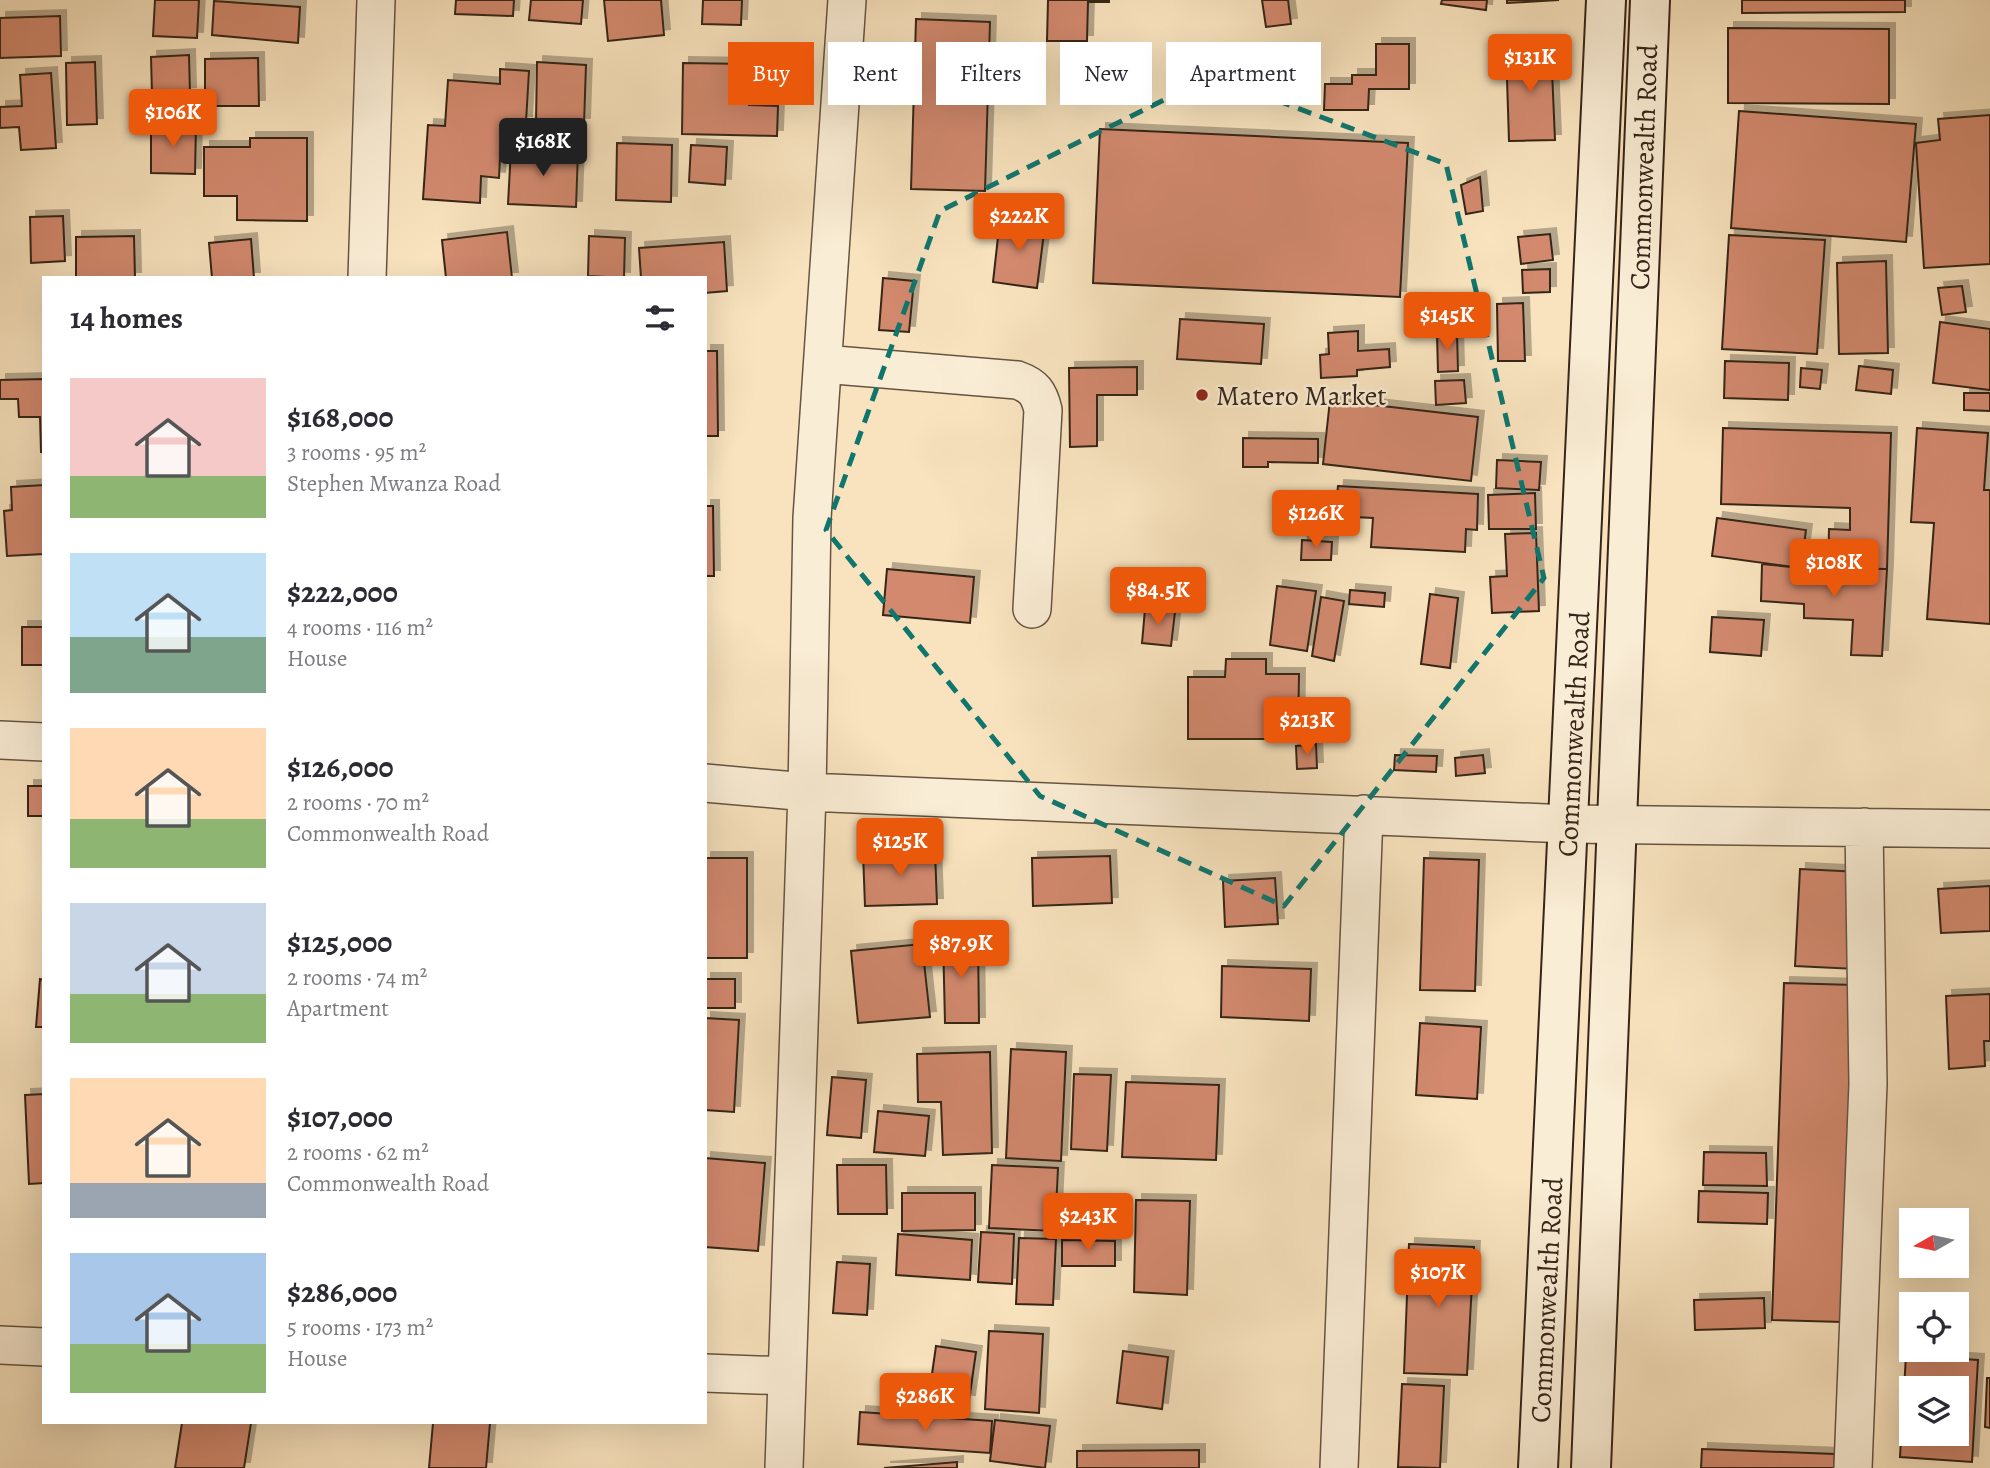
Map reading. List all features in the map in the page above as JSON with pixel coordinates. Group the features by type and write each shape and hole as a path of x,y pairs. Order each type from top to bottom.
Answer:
{"main road":[{"name":"Commonwealth Road","path":"1538,1468 1606,0"},
{"name":"Commonwealth Road","path":"1591,1468 1650,0"}],"street":[{"path":"367,276 376,0"},
{"path":"784,1468 807,792 812,518 848,0"},
{"path":"823,364 1017,380 1032,386 1040,397 1043,410 1032,609"},
{"path":"0,740 42,742"},
{"path":"707,783 807,792 1569,824 1990,829"},
{"path":"1339,1468 1364,814"},
{"path":"1853,1468 1868,1084 1864,827"},
{"path":"0,1345 42,1347"},
{"path":"707,1373 788,1376"}],"highlighted area":[{"path":"1212,76 1446,164 1544,578 1284,906 1040,796 826,530 940,211"}],"building":[{"path":"155,0 199,0 197,38 153,36"},
{"path":"456,0 514,0 513,16 455,14"},
{"path":"531,0 583,0 581,24 529,20"},
{"path":"604,0 661,0 664,35 608,41"},
{"path":"703,0 742,0 741,25 702,24"},
{"path":"1048,0 1109,2 1088,2 1087,41 1047,41"},
{"path":"1262,0 1288,0 1291,24 1266,27"},
{"path":"1442,0 1487,0 1486,10 1441,4"},
{"path":"1507,0 1559,0 1507,3"},
{"path":"1742,0 1905,0 1905,12 1742,13"},
{"path":"214,1 300,7 298,43 212,35"},
{"path":"60,16 61,56 0,58 0,18"},
{"path":"916,19 990,22 989,42 936,42 936,105 988,105 985,191 911,189 913,105 922,105 922,42 915,42"},
{"path":"1728,28 1889,29 1889,104 1728,103"},
{"path":"1376,44 1409,44 1409,89 1369,89 1368,110 1324,110 1325,84 1352,84 1352,75 1376,75"},
{"path":"1551,47 1555,140 1509,141 1506,48"},
{"path":"189,55 190,93 152,95 151,57"},
{"path":"258,58 259,106 205,106 205,59"},
{"path":"95,62 97,124 67,125 66,63"},
{"path":"537,62 586,65 584,124 536,122"},
{"path":"683,63 728,64 728,105 778,106 777,136 682,134"},
{"path":"500,69 529,71 526,122 502,121 499,178 481,176 480,203 423,199 428,125 445,126 448,80 500,84"},
{"path":"51,73 56,148 21,150 19,127 0,128 0,107 22,106 20,75"},
{"path":"1739,111 1916,124 1906,242 1731,228"},
{"path":"1990,115 1990,264 1924,268 1916,143 1940,140 1938,119"},
{"path":"151,124 196,125 195,174 151,173"},
{"path":"1100,129 1408,143 1400,297 1093,283"},
{"path":"250,138 307,138 307,221 237,220 237,196 204,196 204,147 250,147"},
{"path":"617,143 672,145 671,202 616,200"},
{"path":"691,145 727,147 725,185 689,182"},
{"path":"511,149 578,152 576,207 508,204"},
{"path":"1480,177 1483,211 1466,214 1461,185"},
{"path":"63,216 65,261 31,263 30,217"},
{"path":"1000,219 1045,225 1037,288 993,282"},
{"path":"507,232 512,276 446,276 442,240"},
{"path":"1550,234 1553,260 1521,264 1518,237"},
{"path":"1729,235 1825,240 1817,354 1722,349"},
{"path":"134,236 135,276 76,276 76,237"},
{"path":"589,236 625,238 624,276 588,276"},
{"path":"251,239 254,276 212,276 209,243"},
{"path":"724,242 727,291 707,293 707,276 641,276 639,248"},
{"path":"1886,261 1888,353 1839,354 1837,263"},
{"path":"1550,269 1550,292 1523,293 1522,270"},
{"path":"883,278 914,281 909,332 879,330"},
{"path":"1962,286 1966,312 1942,315 1938,288"},
{"path":"1523,303 1525,361 1498,361 1497,304"},
{"path":"1180,319 1264,324 1261,364 1177,359"},
{"path":"1940,322 1990,329 1990,390 1933,383"},
{"path":"1358,331 1358,351 1389,349 1390,367 1357,370 1357,376 1321,378 1320,355 1329,354 1328,333"},
{"path":"1457,333 1458,371 1438,372 1437,334"},
{"path":"707,351 717,351 718,436 707,436"},
{"path":"1725,361 1789,363 1788,400 1724,398"},
{"path":"1859,366 1893,370 1891,394 1856,390"},
{"path":"1137,367 1137,395 1097,395 1097,446 1070,447 1069,368"},
{"path":"1801,368 1822,370 1820,389 1800,387"},
{"path":"42,379 42,452 40,417 19,417 18,399 0,399 0,380"},
{"path":"1464,380 1466,403 1436,405 1435,381"},
{"path":"1964,393 1990,393 1990,411 1964,410"},
{"path":"1330,400 1478,417 1471,481 1323,464"},
{"path":"1723,428 1891,433 1887,569 1828,568 1829,529 1850,530 1850,508 1721,504"},
{"path":"1917,428 1988,433 1984,490 1990,490 1990,624 1927,619 1934,523 1911,522"},
{"path":"1243,438 1318,439 1318,463 1268,462 1268,467 1243,467"},
{"path":"1497,460 1541,462 1539,490 1496,488"},
{"path":"42,485 42,554 7,556 4,511 12,510 11,487"},
{"path":"1338,486 1478,494 1477,530 1466,529 1465,552 1371,547 1373,518 1335,516"},
{"path":"1535,493 1536,529 1489,529 1488,495"},
{"path":"707,506 713,506 714,576 707,576"},
{"path":"1717,518 1806,530 1801,568 1712,556"},
{"path":"1536,533 1539,611 1492,613 1490,577 1507,576 1505,534"},
{"path":"1302,540 1332,542 1331,560 1301,560"},
{"path":"1762,564 1801,568 1887,569 1882,656 1851,655 1853,620 1804,618 1804,604 1761,601"},
{"path":"887,569 974,577 970,623 883,615"},
{"path":"1277,586 1316,591 1307,651 1270,645"},
{"path":"1350,590 1385,593 1384,607 1349,604"},
{"path":"1430,594 1458,598 1450,668 1421,664"},
{"path":"1321,597 1344,601 1334,661 1312,656"},
{"path":"1145,609 1175,612 1171,646 1142,643"},
{"path":"1712,617 1764,620 1761,656 1710,652"},
{"path":"22,627 42,627 42,665 22,665"},
{"path":"1226,659 1266,659 1266,674 1299,674 1298,739 1188,739 1188,677 1225,677"},
{"path":"1316,744 1317,768 1297,769 1296,746"},
{"path":"1395,755 1437,756 1436,772 1394,770"},
{"path":"1483,755 1485,773 1456,776 1455,758"},
{"path":"28,786 42,786 42,816 28,816"},
{"path":"935,851 937,904 865,906 863,853"},
{"path":"1110,856 1112,903 1033,906 1032,858"},
{"path":"707,858 747,858 747,958 707,958"},
{"path":"1424,858 1479,860 1475,991 1420,990"},
{"path":"1800,869 1861,872 1856,969 1795,966"},
{"path":"1275,878 1278,924 1225,927 1223,881"},
{"path":"1990,886 1990,931 1941,933 1938,889"},
{"path":"943,938 978,938 979,1023 945,1023"},
{"path":"922,944 930,1017 858,1023 851,951"},
{"path":"1222,966 1311,969 1309,1021 1221,1017"},
{"path":"40,979 42,1027 36,1027"},
{"path":"707,979 735,979 735,1008 707,1008"},
{"path":"1784,983 1855,985 1842,1322 1772,1320"},
{"path":"1990,994 1990,1041 1984,1041 1985,1066 1949,1069 1946,996"},
{"path":"707,1018 739,1020 734,1112 707,1110"},
{"path":"1420,1023 1481,1027 1477,1099 1416,1095"},
{"path":"1011,1049 1066,1052 1061,1161 1006,1158"},
{"path":"990,1052 992,1153 943,1155 941,1102 918,1102 917,1054"},
{"path":"1074,1074 1111,1075 1107,1151 1071,1149"},
{"path":"832,1077 866,1080 861,1138 827,1135"},
{"path":"1126,1082 1219,1085 1216,1160 1122,1157"},
{"path":"42,1094 42,1183 29,1184 25,1095"},
{"path":"878,1111 929,1116 925,1156 874,1152"},
{"path":"1704,1152 1766,1153 1767,1186 1703,1185"},
{"path":"707,1158 765,1163 758,1251 707,1247"},
{"path":"837,1165 886,1165 887,1214 838,1214"},
{"path":"992,1165 1058,1168 1055,1231 989,1228"},
{"path":"1699,1191 1768,1193 1767,1224 1698,1222"},
{"path":"902,1193 975,1193 975,1230 902,1231"},
{"path":"1136,1200 1190,1201 1187,1295 1134,1292"},
{"path":"981,1232 1014,1234 1012,1284 978,1282"},
{"path":"898,1234 972,1240 970,1280 896,1275"},
{"path":"1019,1238 1056,1239 1053,1305 1016,1304"},
{"path":"1062,1240 1115,1241 1115,1266 1062,1266"},
{"path":"1409,1244 1474,1247 1467,1375 1404,1373"},
{"path":"837,1262 870,1264 867,1315 833,1313"},
{"path":"1764,1298 1765,1328 1695,1330 1694,1300"},
{"path":"989,1331 1043,1334 1039,1413 985,1409"},
{"path":"936,1346 976,1352 969,1401 929,1395"},
{"path":"1123,1351 1168,1357 1162,1409 1117,1403"},
{"path":"1978,1360 1972,1462 1900,1457 1901,1446 1969,1446 1969,1376 1905,1376 1906,1362"},
{"path":"1987,1378 1990,1378 1990,1428 1985,1427"},
{"path":"1402,1384 1444,1386 1440,1468 1398,1467"},
{"path":"860,1412 992,1421 990,1453 858,1444"},
{"path":"995,1420 1050,1426 1045,1468 990,1461"},
{"path":"182,1424 251,1424 244,1468 175,1468"},
{"path":"433,1424 490,1424 486,1468 429,1468"},
{"path":"1702,1449 1835,1454 1834,1468 1701,1468"},
{"path":"1199,1450 1199,1468 1077,1468 1077,1451"},
{"path":"957,1462 957,1468 884,1468"}],"place":[{"name":"Matero Market","path":"1202,395"}]}
